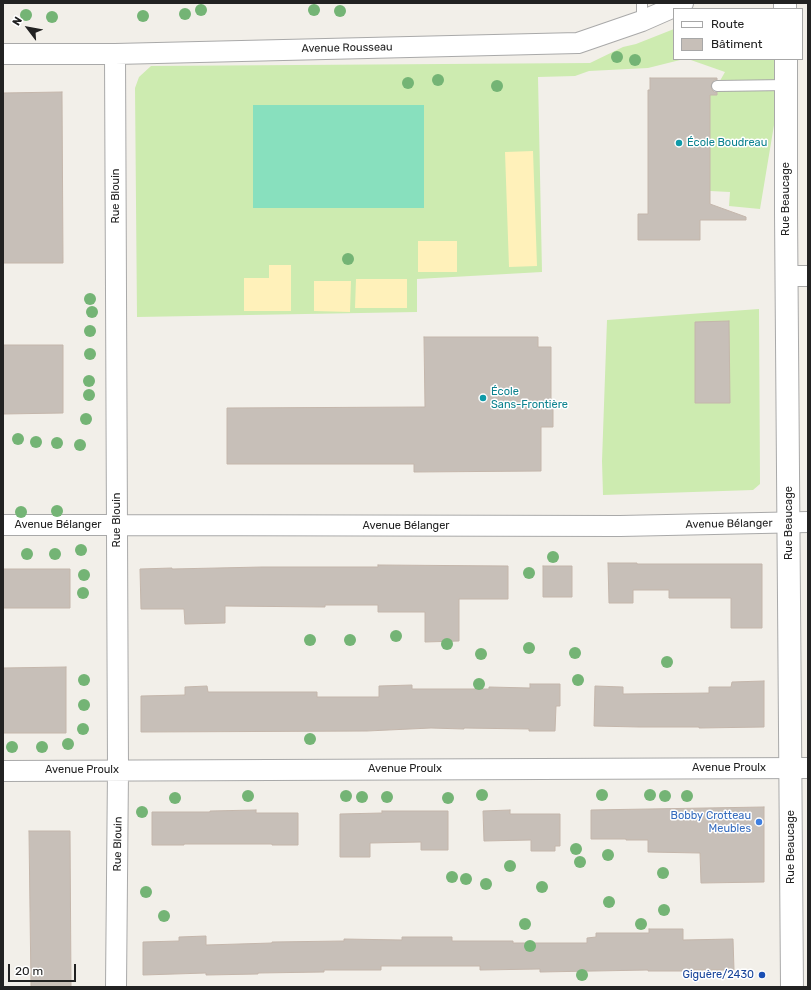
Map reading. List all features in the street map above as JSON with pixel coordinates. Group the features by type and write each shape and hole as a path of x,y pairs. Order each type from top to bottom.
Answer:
{"street":[{"name":"Avenue Rousseau","path":"3,54 115,54 578,43 642,12 683,3"},
{"name":"Rue Blouin","path":"115,54 118,770 116,987"},
{"name":"Rue Beaucage","path":"786,60 786,276 799,523 799,768 792,987"},
{"path":"786,276 808,276"},
{"name":"Avenue Bélanger","path":"3,525 620,526 799,523"},
{"name":"Avenue Proulx","path":"3,771 799,768"}],"lane":[{"path":"717,86 786,85"}],"green space":[{"path":"673,29 673,60 680,60 648,68 589,71 575,76 538,77 542,272 417,279 417,312 137,317 135,88 139,77 151,66 590,63 623,47 636,44"},
{"path":"691,60 785,60 760,209 729,206 730,192 710,191 710,95 717,95 717,86 725,72"},
{"path":"253,105 424,105 424,208 253,208"},
{"path":"759,309 760,484 753,490 603,495 602,461 607,320"}],"sand":[{"path":"533,151 537,266 509,267 505,152"},
{"path":"418,241 457,241 457,272 418,272"},
{"path":"269,265 291,265 291,311 244,311 244,278 269,278"},
{"path":"356,279 407,279 407,308 355,308"},
{"path":"314,281 351,281 350,312 314,311"}],"building":[{"name":"École Boudreau","path":"650,78 717,78 711,86 714,92 717,92 717,95 710,95 710,204 746,217 746,220 700,220 700,240 638,240 638,214 648,214 648,90 650,90"},
{"path":"62,92 63,263 3,263 3,93"},
{"path":"729,321 730,403 695,403 695,322"},
{"name":"École Sans-Frontière","path":"424,337 538,337 538,347 551,347 551,407 553,407 553,427 541,427 541,471 414,472 414,464 227,464 227,408 425,407"},
{"path":"3,345 63,345 63,413 3,414"},
{"path":"608,563 762,564 762,628 731,628 731,598 669,598 669,590 633,590 633,603 609,603"},
{"path":"378,565 508,566 508,599 459,599 459,641 425,642 425,612 378,612 378,605 325,605 325,607 225,606 225,623 185,624 184,609 141,609 140,569 378,567"},
{"path":"543,566 572,566 572,597 543,597"},
{"path":"3,569 70,569 70,608 3,608"},
{"path":"66,667 66,733 3,733 3,668"},
{"path":"764,681 764,727 699,728 594,726 595,686 623,687 623,694 709,693 709,687 731,687 732,682"},
{"path":"530,684 560,684 560,706 556,706 555,731 529,731 529,729 431,728 367,731 141,732 141,696 185,695 185,687 207,686 208,692 317,692 317,697 379,697 379,686 412,685 412,689 489,689 489,687 530,688"},
{"path":"764,807 764,882 701,883 700,853 648,852 648,840 591,839 591,810"},
{"path":"256,810 256,813 298,813 298,845 152,845 152,812"},
{"path":"510,810 510,814 560,814 560,846 555,846 555,851 531,851 531,840 484,841 483,811"},
{"path":"382,811 448,811 448,850 421,850 421,842 370,843 370,857 340,857 340,814 382,813"},
{"path":"29,831 70,831 71,987 31,987"},
{"path":"649,929 683,929 683,940 733,939 734,970 540,972 540,969 480,970 480,966 381,966 381,970 324,970 324,972 258,974 206,975 206,973 143,975 143,942 179,941 179,937 206,936 206,945 344,941 344,939 402,940 402,937 452,937 452,941 513,941 513,943 587,943 587,938 596,937 596,933 649,933"}],"place":[{"name":"École Boudreau","path":"679,143"},
{"name":"École Sans-Frontière","path":"483,398"},
{"name":"Bobby Crotteau Meubles","path":"759,822"},
{"name":"Giguère/2430","path":"762,975"}]}
